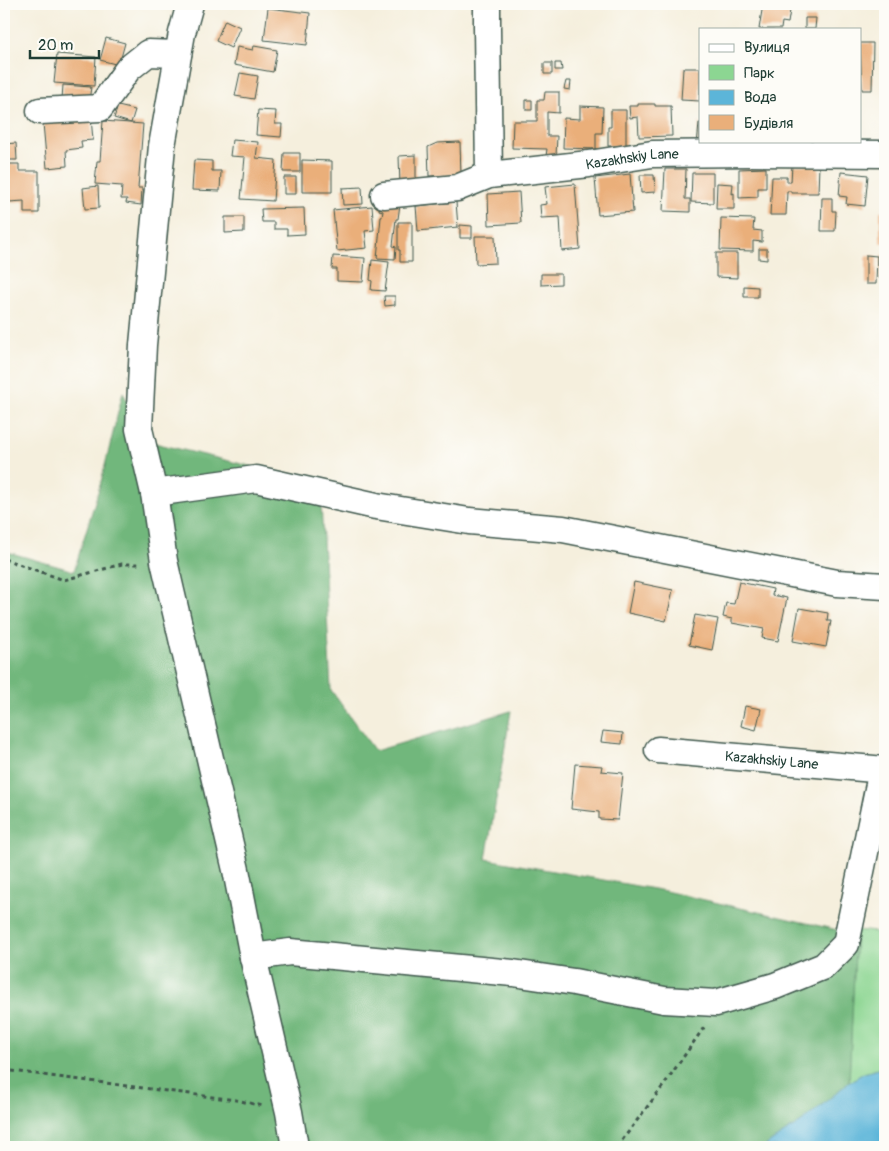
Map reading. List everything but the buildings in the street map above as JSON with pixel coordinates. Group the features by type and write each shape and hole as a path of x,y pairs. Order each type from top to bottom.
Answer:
{"street":[{"path":"190,4 182,33 162,146 143,345 139,429 154,493 164,561 236,870 295,1147"},
{"path":"487,4 489,175"},
{"path":"40,111 100,108 128,69 148,53 178,54"},
{"name":"Kazakhskiy Lane","path":"384,195 457,188 489,175 588,164 652,154 885,154"},
{"path":"154,493 256,479 385,507 469,521 563,529 837,583 885,586"},
{"name":"Kazakhskiy Lane","path":"658,750 883,770"},
{"path":"253,957 290,952 513,973 574,982 664,1000 716,1003 776,986 824,966 846,944 883,770"}],"path":[{"path":"4,559 64,580 122,564 148,564 164,561"},
{"path":"617,1147 684,1056 705,1025 716,1003"},
{"path":"4,1070 236,1100 289,1112"}],"green space":[{"path":"123,392 146,441 320,483 331,690 375,751 511,711 486,859 665,891 842,931 856,930 849,1082 803,1121 764,1147 4,1147 4,551 74,571 101,482"},
{"path":"856,930 885,933 885,1074 878,1069 864,1073 849,1082"}],"water":[{"path":"878,1069 885,1074 885,1147 764,1147 803,1121 849,1082 864,1073"}]}
